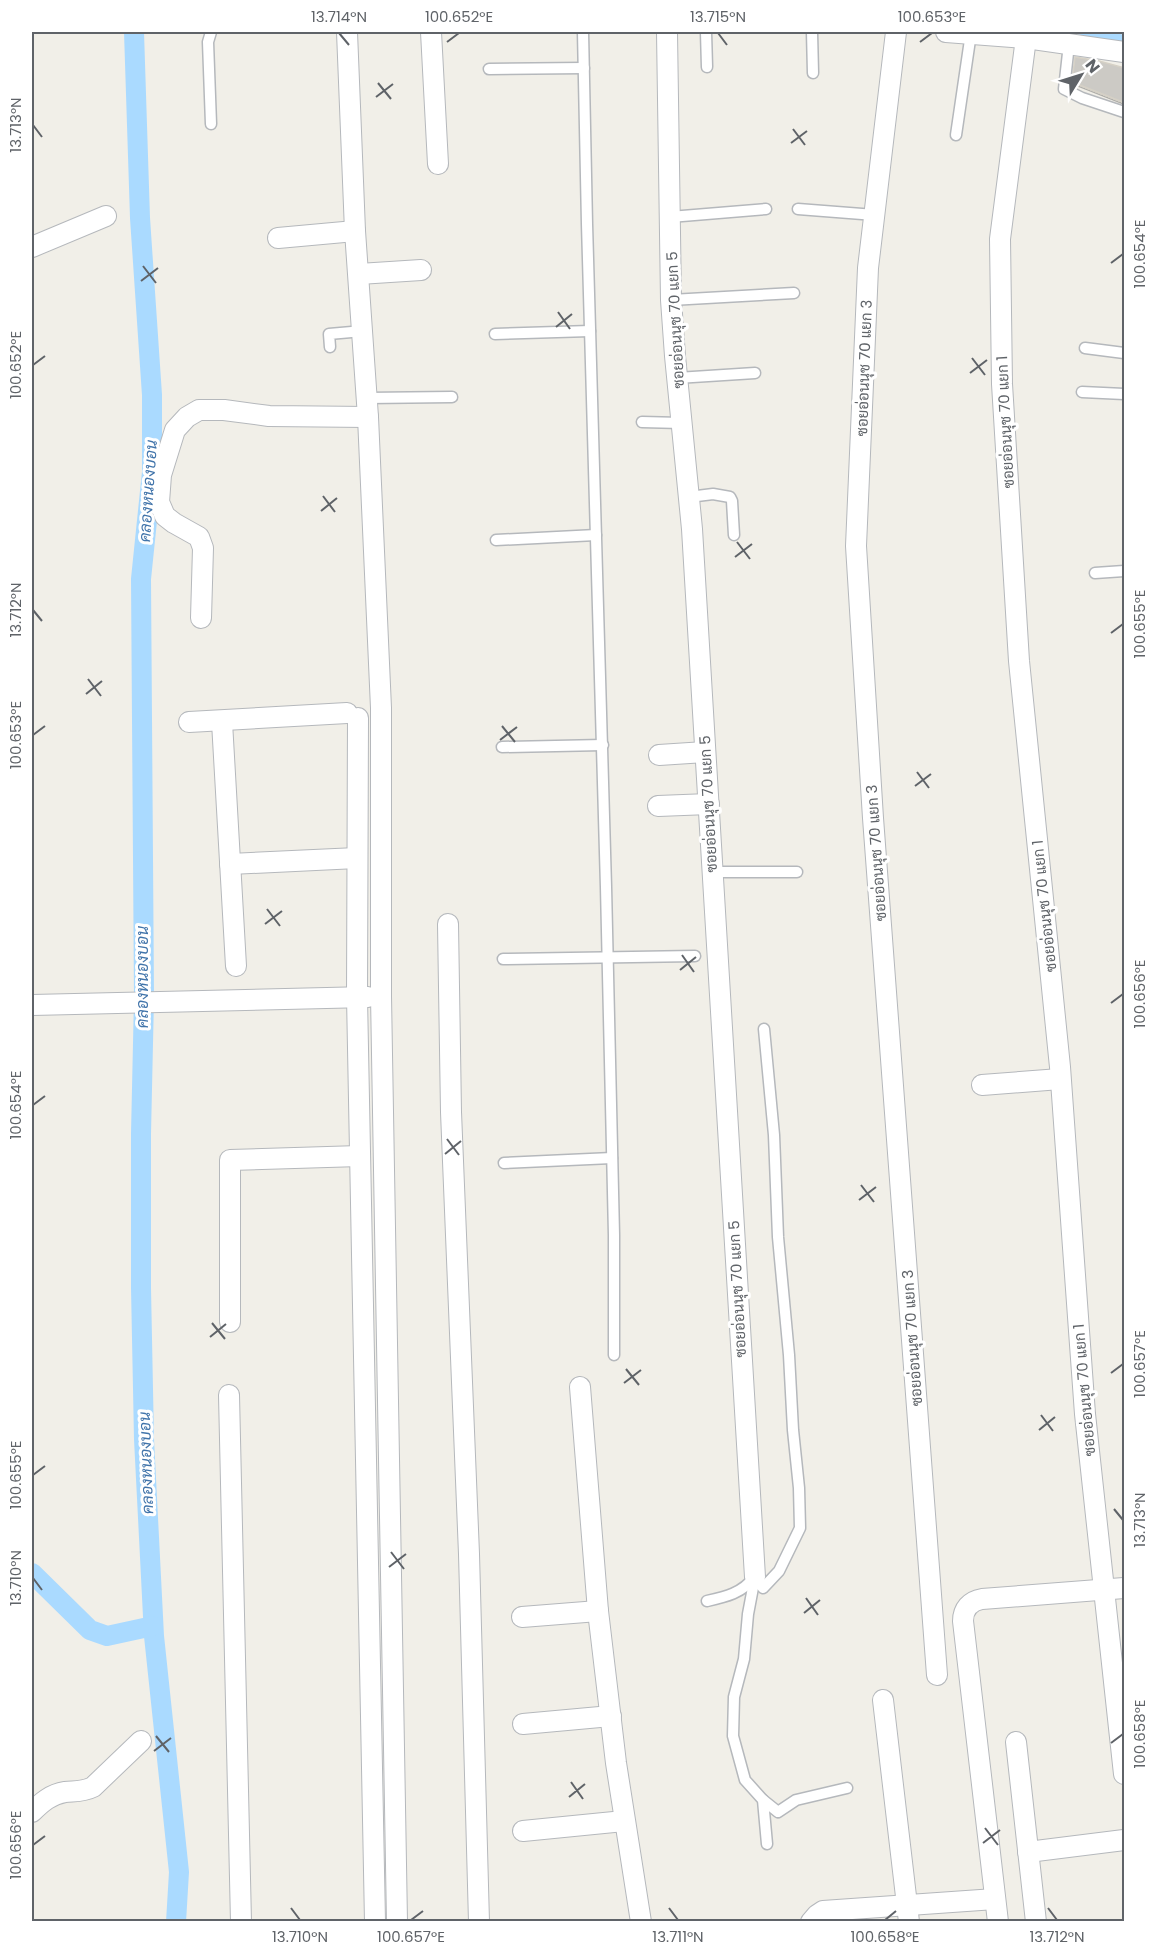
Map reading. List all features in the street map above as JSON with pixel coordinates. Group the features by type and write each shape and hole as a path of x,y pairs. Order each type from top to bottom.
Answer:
{"street":[{"path":"346,32 355,231 368,408 381,708 381,996 397,1922"},
{"path":"430,32 438,164"},
{"name":"ซอยอ่อนนุช 70 แยก 5","path":"667,32 671,300 689,497 709,804 754,1577"},
{"name":"ซอยอ่อนนุช 70 แยก 3","path":"896,32 868,268 856,546 873,818 937,1675"},
{"path":"946,32 1026,38 1125,52"},
{"name":"ซอยอ่อนนุช 70 แยก 1","path":"1026,38 1000,239 1002,384 1020,661 1060,1078 1085,1414 1125,1774"},
{"path":"32,247 106,216"},
{"path":"278,238 355,231"},
{"path":"358,274 422,270"},
{"path":"201,618 203,548 199,537 165,516 159,502 161,475 175,430 187,417 199,410 224,410 268,416 368,408"},
{"path":"189,722 352,716 357,858 357,997 375,1922"},
{"path":"222,722 236,966"},
{"path":"659,755 705,752"},
{"path":"658,806 709,804"},
{"path":"230,864 357,858"},
{"path":"448,924 451,1112 469,1554 479,1922"},
{"path":"32,1005 381,996"},
{"path":"982,1085 1060,1078"},
{"path":"230,1322 230,1160 360,1156"},
{"path":"580,1388 598,1611 624,1821 641,1922"},
{"path":"229,1395 241,1922"},
{"path":"998,1922 963,1621 964,1611 969,1605 982,1599 1125,1588"},
{"path":"522,1617 598,1611"},
{"path":"883,1700 908,1913"},
{"path":"523,1724 610,1716"},
{"path":"32,1812 54,1795 65,1792 83,1792 93,1787 141,1741"},
{"path":"1016,1742 1036,1922"},
{"path":"523,1831 624,1821"},
{"path":"1028,1852 1125,1840"},
{"path":"812,1921 823,1911 908,1913 995,1899"}],"lane":[{"path":"211,32 208,42 211,124"},
{"path":"584,32 608,956 614,1235 614,1355"},
{"path":"706,32 707,67"},
{"path":"812,32 813,73"},
{"path":"956,135 971,33"},
{"path":"1069,44 1064,89 1082,98 1125,112"},
{"path":"489,69 584,68"},
{"path":"670,218 766,209"},
{"path":"798,209 875,215"},
{"path":"671,300 794,293"},
{"path":"330,347 329,334 363,331"},
{"path":"495,334 590,331"},
{"path":"1085,348 1125,353"},
{"path":"677,378 755,373"},
{"path":"1082,392 1125,394"},
{"path":"368,408 452,397"},
{"path":"642,422 681,423"},
{"path":"689,497 713,494 730,497 733,506 734,535"},
{"path":"496,540 596,535"},
{"path":"1095,573 1125,571"},
{"path":"502,747 603,745"},
{"path":"712,872 797,872"},
{"path":"503,959 695,956"},
{"path":"754,1577 764,1588 779,1571 800,1527 789,1355 777,1237 774,1135 764,1029"},
{"path":"504,1163 612,1158"},
{"path":"706,1601 726,1597 748,1587 754,1577"},
{"path":"754,1577 744,1659 734,1697 733,1736 745,1780 763,1800 778,1812 796,1800 847,1788"},
{"path":"763,1800 767,1844"}],"water":[{"path":"1067,32 1113,32 1124,35 1124,44"}],"building":[{"path":"1075,57 1125,68 1125,103 1072,82"}],"waterway":[{"name":"คลองหนองบอน","path":"134,32 140,218 152,395 152,472 141,579 144,998 141,1288 144,1439 154,1636 179,1872 176,1922"},
{"path":"32,1573 90,1630 107,1636 153,1626"}]}
